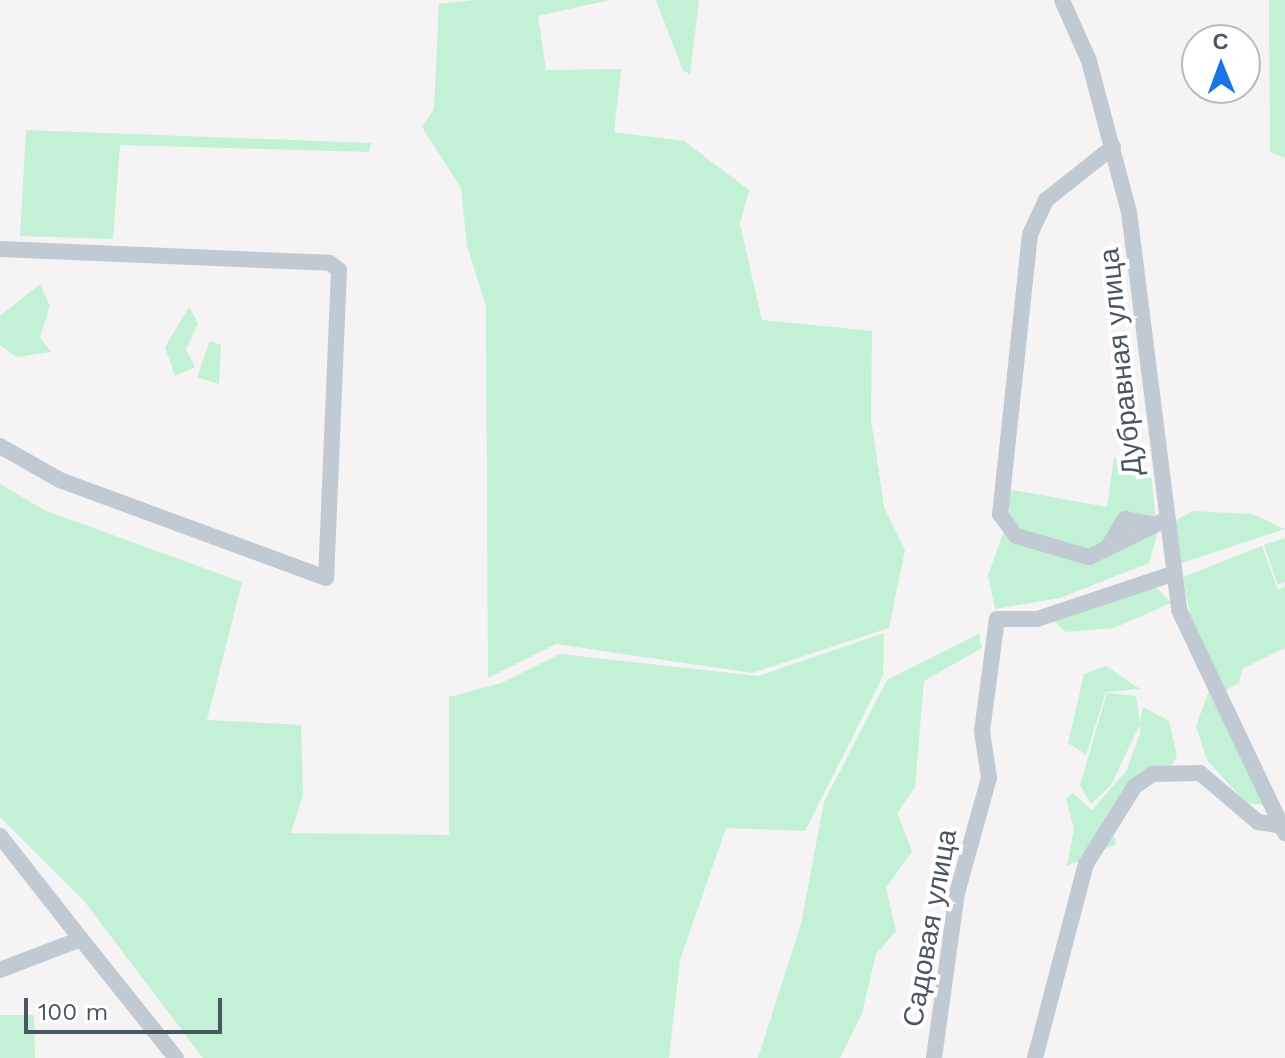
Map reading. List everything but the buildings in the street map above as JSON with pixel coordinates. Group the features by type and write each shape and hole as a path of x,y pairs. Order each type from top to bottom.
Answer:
{"street":[{"name":"Дубравная улица","path":"1062,0 1113,147 1151,356 1157,523 1179,610 1283,830"},
{"path":"1113,147 1046,200 1030,234 1002,525 1089,557 1157,523"},
{"path":"0,249 330,263 339,270 326,578 60,480 0,446"},
{"name":"Садовая улица","path":"934,1058 957,893 989,778 982,731 997,619 1037,619 1172,574"},
{"path":"1035,1058 1086,864 1135,786 1175,772 1210,776 1258,822 1283,830"},
{"path":"0,836 176,1058"},
{"path":"0,970 81,939"}],"green space":[{"path":"473,0 610,0 538,16 546,70 621,69 614,132 684,141 749,190 740,224 762,320 872,331 871,419 884,507 905,550 889,628 752,673 556,644 488,678 486,306 467,246 461,188 422,127 434,109 439,4"},
{"path":"656,0 699,0 690,74 683,71"},
{"path":"1269,0 1285,0 1285,158 1270,152"},
{"path":"26,130 371,143 369,152 120,145 113,239 20,236"},
{"path":"40,284 50,306 40,337 51,352 17,357 0,345 0,316"},
{"path":"189,307 198,323 186,349 195,367 175,376 165,347"},
{"path":"210,341 221,345 219,384 197,377"},
{"path":"1135,457 1151,473 1157,535 1149,563 1060,598 995,609 988,575 1009,517 1007,489 1107,507 1114,458"},
{"path":"0,484 44,510 242,582 207,720 301,725 303,795 291,833 449,835 449,697 501,683 560,654 758,676 884,633 883,676 805,831 726,828 680,960 669,1058 203,1058 84,901 0,817"},
{"path":"1193,511 1252,514 1285,529 1178,564 1171,523"},
{"path":"1285,538 1285,582 1278,585 1264,545"},
{"path":"1262,546 1278,590 1285,586 1285,648 1242,669 1239,683 1224,691 1192,626 1183,577"},
{"path":"1153,584 1171,603 1114,628 1065,632 1053,619"},
{"path":"979,634 982,648 924,681 915,787 897,813 912,851 886,888 896,931 876,954 862,1013 840,1058 758,1058 801,924 824,802 887,680"},
{"path":"1106,666 1140,689 1106,692 1086,755 1068,743 1084,674"},
{"path":"1209,691 1267,805 1246,803 1207,760 1196,726"},
{"path":"1107,693 1136,696 1140,723 1143,707 1169,721 1177,756 1170,768 1140,773 1109,813 1116,844 1067,866 1074,829 1066,798 1073,793 1092,810 1126,771 1140,734 1140,724 1111,785 1091,804 1080,785"},
{"path":"0,1015 34,1015 35,1058 0,1058"}]}
